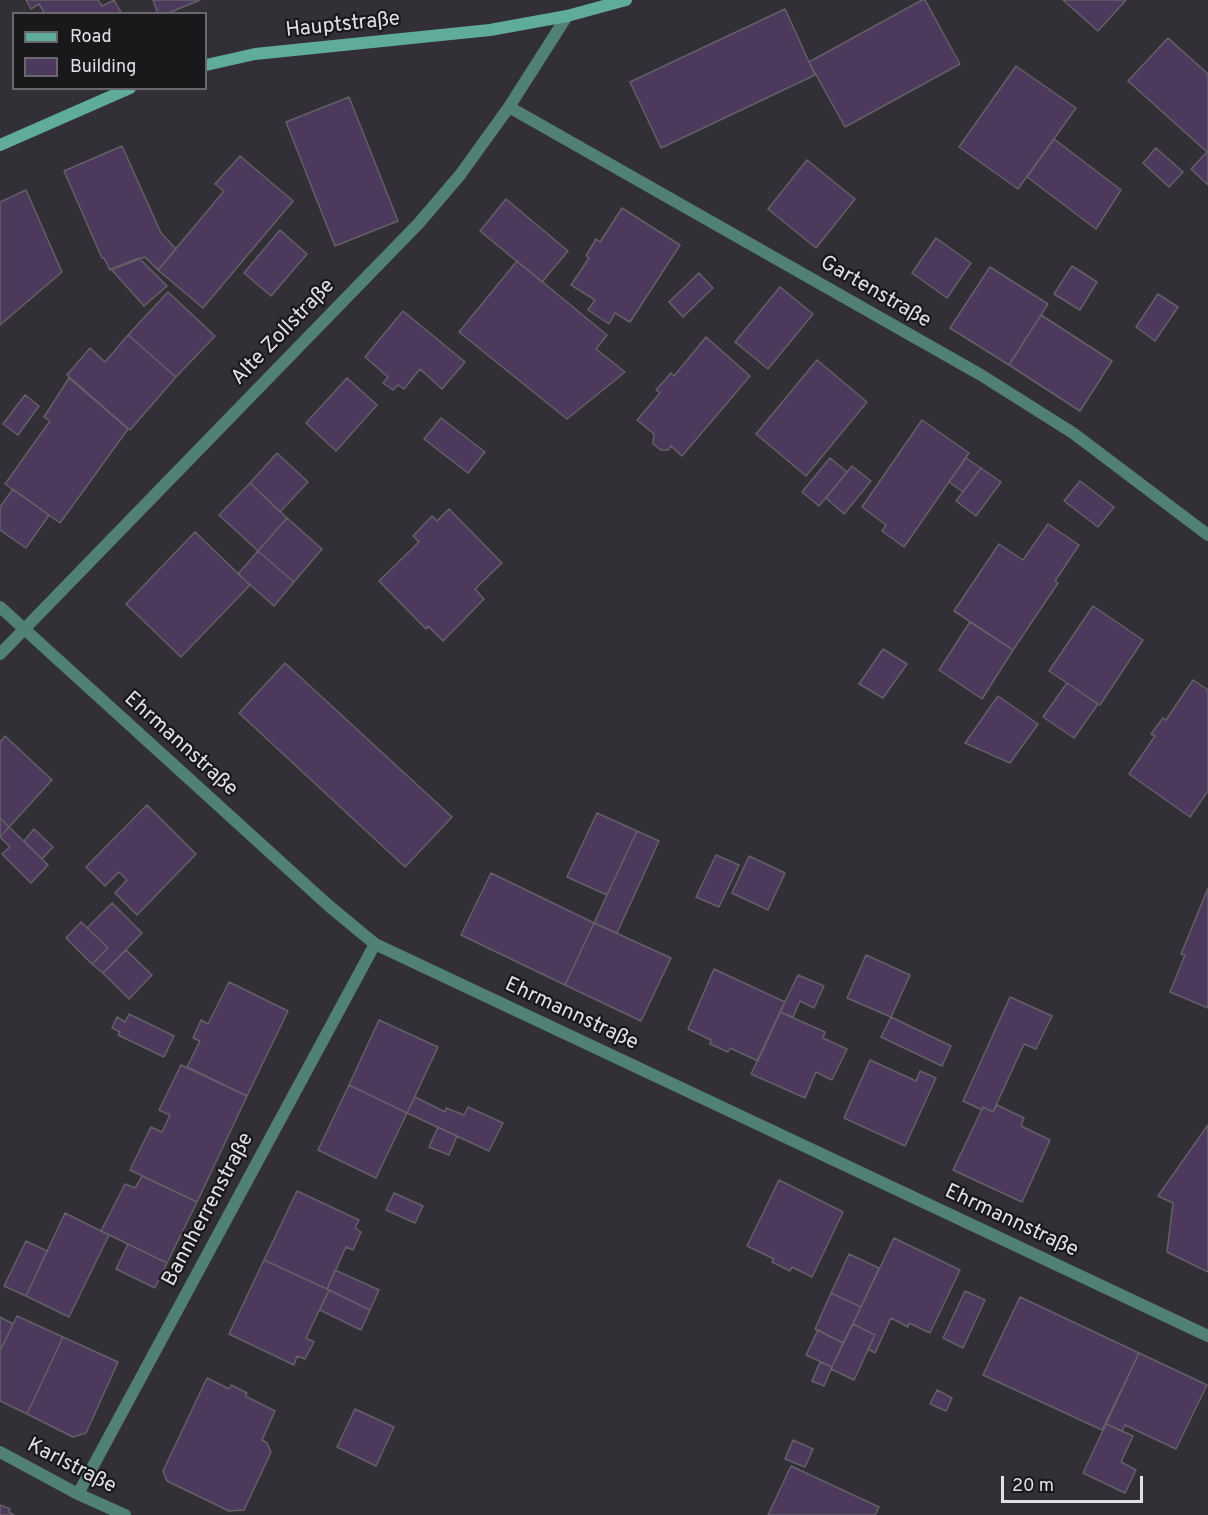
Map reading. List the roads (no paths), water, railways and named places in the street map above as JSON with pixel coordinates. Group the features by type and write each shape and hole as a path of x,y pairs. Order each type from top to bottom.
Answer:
{"street":[{"name":"Hauptstraße","path":"207,65 255,54 490,30 567,16 626,0"},
{"name":"Alte Zollstraße","path":"0,654 419,223 460,175 509,107 567,16"},
{"path":"0,144 125,90"},
{"name":"Gartenstraße","path":"509,107 981,375 1073,433 1208,535"},
{"name":"Ehrmannstraße","path":"0,607 329,906 375,944 1208,1336"},
{"name":"Bannherrenstraße","path":"78,1494 375,944"},
{"name":"Karlstraße","path":"0,1452 78,1494 125,1515"}]}
